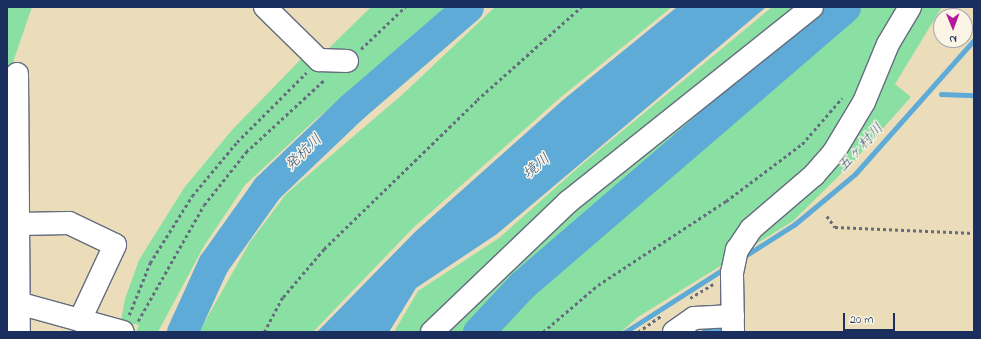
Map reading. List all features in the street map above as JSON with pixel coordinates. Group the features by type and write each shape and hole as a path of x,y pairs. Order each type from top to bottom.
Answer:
{"street":[{"path":"264,7 319,60 347,61"},
{"path":"432,332 527,238 812,7"},
{"path":"674,332 694,318 733,324 732,273 738,250 751,229 808,180 834,152 864,102 888,44 910,7"},
{"path":"17,74 18,224 12,301 19,332"},
{"path":"18,224 69,223 115,245 80,320"},
{"path":"12,301 80,320 126,330"}],"path":[{"path":"126,330 204,205 237,164 304,97 347,61 405,7"},
{"path":"264,332 283,297 324,249 477,100 581,7"},
{"path":"126,330 150,263 192,196 237,142 319,60"},
{"path":"542,332 598,285 726,201 802,144 848,91"},
{"path":"827,216 835,227 974,232"}],"green space":[{"path":"7,7 32,7 12,65 7,181"},
{"path":"371,7 445,7 396,54 315,120 245,185 204,246 158,332 136,332 139,325 121,321 125,299 139,260 184,188 232,130 304,56 326,51"},
{"path":"495,7 672,7 561,97 413,228 313,332 199,332 250,242 286,194 403,94"},
{"path":"772,7 942,7 933,8 933,22 895,84 911,97 851,164 793,221 638,317 621,332 394,332 418,291 499,238 580,166"}],"water":[{"name":"境川","path":"677,7 766,7 497,234 416,288 389,332 317,332 415,232 563,100"},
{"path":"704,329 722,329 723,332 700,332"}],"waterway":[{"name":"発杭川","path":"182,332 213,264 267,188 352,107 468,7"},
{"path":"478,332 522,285 845,7"},
{"name":"五ヶ村川","path":"748,254 795,224 855,174 974,40"},
{"path":"941,94 974,95"},
{"name":"五ヶ村川","path":"625,332 725,268"}]}
